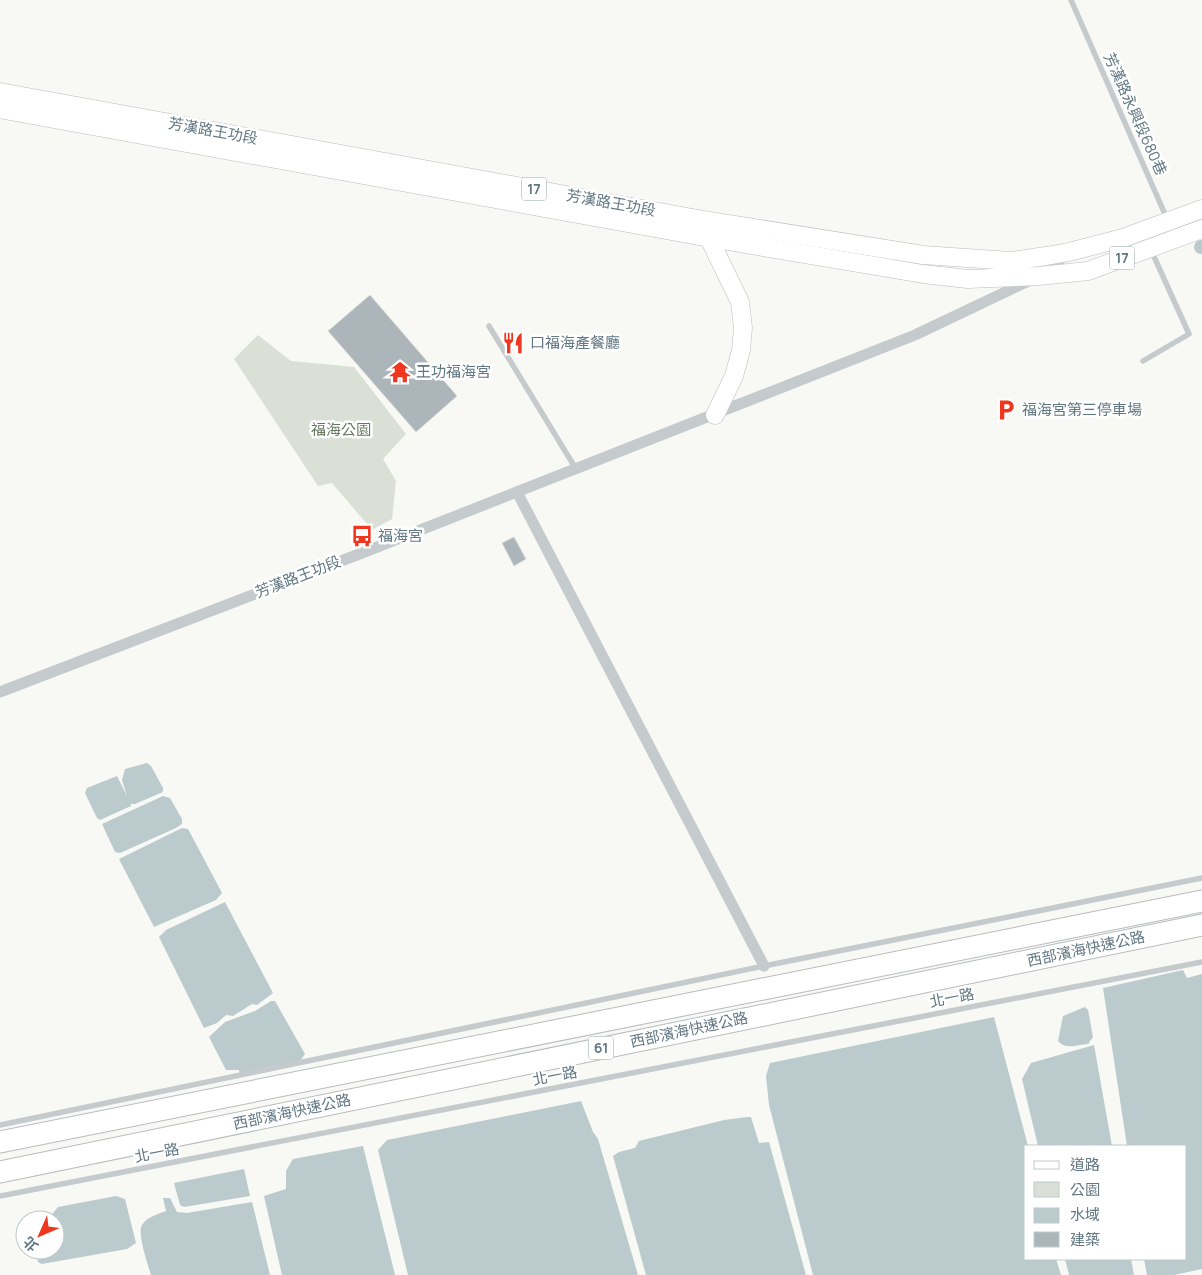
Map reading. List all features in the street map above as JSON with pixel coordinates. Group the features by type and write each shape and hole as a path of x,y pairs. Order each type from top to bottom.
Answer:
{"highway":[{"name":"西部濱海快速公路","path":"0,1142 1202,901"},
{"name":"西部濱海快速公路","path":"0,1172 1202,925"}],"main road":[{"name":"芳漢路王功段","path":"0,92 698,219 923,255 1011,261 1070,252"},
{"name":"芳漢路王功段","path":"0,109 710,238 923,274 968,279 1039,276"},
{"name":"17","path":"1070,252 1123,238 1202,209"},
{"path":"698,219 710,238 740,302 743,328 741,350 734,376 715,415"},
{"name":"17","path":"1039,276 1088,271 1202,229"}],"street":[{"name":"芳漢路王功段","path":"0,692 715,415 915,335 1039,276 1070,252"},
{"path":"517,492 764,966"}],"lane":[{"name":"芳漢路永興段680巷","path":"1071,0 1176,239"},
{"path":"1143,361 1189,334 1150,248"},
{"path":"489,326 576,469"},
{"path":"0,1125 764,966 1202,878"},
{"name":"北一路","path":"0,1196 1202,962"}],"green space":[{"name":"福海公園","path":"258,335 291,361 354,367 406,434 383,459 396,481 392,519 372,530 332,483 318,486 234,359"}],"water":[{"path":"147,763 151,766 163,788 163,792 131,804 131,806 100,820 97,818 85,793 87,788 117,776 127,796 122,780 125,769"},
{"path":"163,796 170,798 182,819 182,824 120,853 115,852 102,824"},
{"path":"182,828 188,829 222,893 216,900 154,927 119,859"},
{"path":"225,902 273,993 257,1005 252,1004 233,1016 226,1015 217,1023 204,1028 159,937 166,930"},
{"path":"1183,970 1187,978 1202,974 1202,1269 1174,1275 1147,1275 1144,1260 1187,1260 1187,1145 1127,1145 1103,988"},
{"path":"271,1001 275,1001 305,1054 301,1060 240,1074 239,1070 226,1070 209,1037 225,1022 255,1011"},
{"path":"1085,1007 1088,1010 1093,1037 1088,1044 1072,1046 1061,1044 1058,1041 1063,1016"},
{"path":"994,1017 1028,1145 1024,1145 1024,1260 1056,1260 1061,1275 813,1275 769,1105 766,1076 770,1063"},
{"path":"1094,1045 1112,1145 1038,1145 1022,1079 1031,1063"},
{"path":"581,1101 593,1132 598,1139 638,1275 408,1275 378,1150 387,1140"},
{"path":"751,1117 759,1143 769,1142 806,1275 646,1275 613,1156 619,1152 635,1148 639,1141 724,1120"},
{"path":"363,1146 395,1275 282,1275 264,1196 286,1189 286,1171 293,1159"},
{"path":"244,1169 250,1196 184,1207 180,1205 174,1183"},
{"path":"116,1196 125,1199 136,1243 127,1249 65,1260 65,1210 55,1210 58,1207"},
{"path":"163,1198 170,1198 177,1212 187,1213 252,1202 270,1275 151,1275 141,1229 147,1220 166,1211"},
{"path":"38,1260 65,1260 42,1264"},
{"path":"1065,1260 1131,1260 1134,1275 1069,1275"}],"building":[{"name":"王功福海宮","path":"370,295 457,396 416,432 328,331"},
{"path":"514,537 526,559 514,566 502,543"}],"place":[{"name":"口福海產餐廳","path":"513,343"},
{"name":"王功福海宮","path":"400,372"},
{"name":"福海宮第三停車場","path":"1006,410"},
{"name":"福海宮","path":"362,536"}]}
